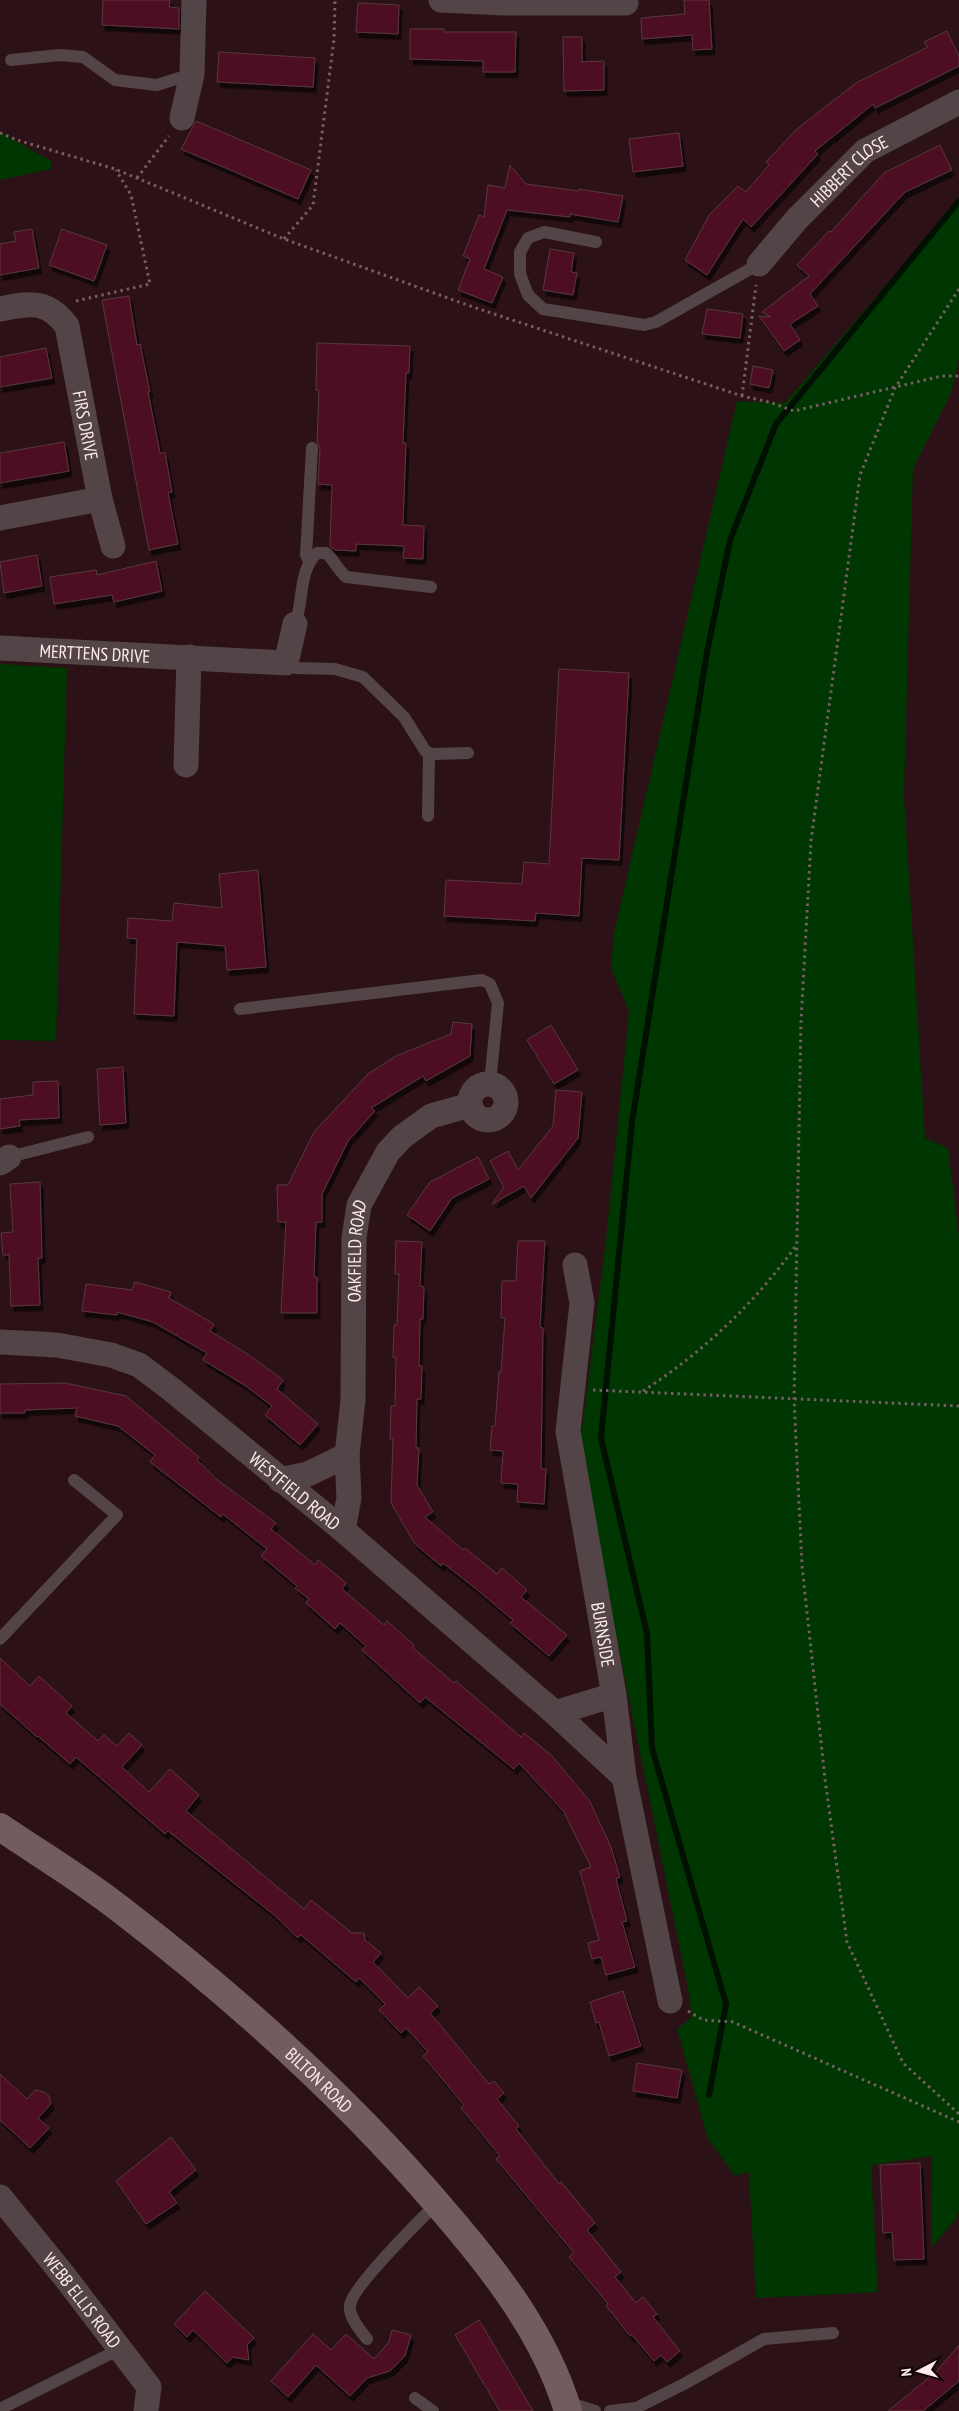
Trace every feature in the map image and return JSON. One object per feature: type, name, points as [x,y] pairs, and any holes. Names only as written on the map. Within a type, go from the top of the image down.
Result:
[{"type":"main road","name":"BILTON ROAD","points":[[0,1827],[118,1907],[222,1991],[391,2150],[474,2247],[531,2326],[568,2408]]},
{"type":"street","points":[[182,118],[192,74],[194,0]]},
{"type":"street","points":[[441,0],[503,3],[626,3]]},
{"type":"street","name":"HIBBERT CLOSE","points":[[759,264],[797,219],[865,151],[959,102]]},
{"type":"street","points":[[0,308],[39,304],[48,307]]},
{"type":"street","name":"FIRS DRIVE","points":[[48,307],[67,326],[100,499],[113,546]]},
{"type":"street","points":[[0,518],[100,499]]},
{"type":"street","points":[[286,663],[295,624]]},
{"type":"street","name":"MERTTENS DRIVE","points":[[0,648],[286,663]]},
{"type":"street","points":[[186,765],[189,657]]},
{"type":"street","name":"OAKFIELD ROAD","points":[[343,1530],[349,1498],[347,1455],[353,1400],[354,1238],[359,1204],[388,1152],[402,1137],[431,1116],[470,1105],[476,1116],[488,1120],[494,1119],[504,1112],[507,1100],[505,1094],[496,1085],[490,1083]]},
{"type":"street","name":"BURNSIDE","points":[[575,1265],[582,1303],[568,1432],[614,1696],[624,1777],[670,2001]]},
{"type":"street","name":"WESTFIELD ROAD","points":[[0,1342],[57,1345],[111,1355],[139,1365],[343,1530],[554,1713],[624,1777]]},
{"type":"street","points":[[280,1480],[308,1474],[347,1455]]},
{"type":"street","points":[[554,1713],[614,1696]]},
{"type":"street","name":"WEBB ELLIS ROAD","points":[[0,2197],[120,2348],[149,2388],[146,2411]]},
{"type":"lane","points":[[11,60],[60,55],[82,56],[115,80],[157,85],[192,74]]},
{"type":"lane","points":[[596,242],[544,232],[528,238],[520,252],[520,274],[528,295],[543,310],[644,325],[656,322],[759,264]]},
{"type":"lane","points":[[309,561],[306,555],[312,448]]},
{"type":"lane","points":[[295,624],[309,561],[317,553],[326,553],[335,561],[340,572],[346,577],[431,587]]},
{"type":"lane","points":[[286,663],[296,668],[335,669],[362,677],[404,718],[426,752],[429,754],[468,753]]},
{"type":"lane","points":[[428,816],[429,754]]},
{"type":"lane","points":[[240,1009],[482,980],[490,984],[498,1003],[490,1083]]},
{"type":"lane","points":[[4,1160],[88,1137]]},
{"type":"lane","points":[[0,1640],[116,1515],[74,1480]]},
{"type":"lane","points":[[367,2340],[352,2316],[350,2305],[358,2289],[398,2242],[436,2203]]},
{"type":"lane","points":[[610,2411],[636,2408],[684,2384],[764,2339],[834,2333]]},
{"type":"lane","points":[[0,2409],[120,2348]]},
{"type":"lane","points":[[415,2398],[432,2411]]},
{"type":"lane","points":[[568,2408],[595,2411]]},
{"type":"path","points":[[284,239],[313,205],[334,39],[335,0]]},
{"type":"path","points":[[137,178],[182,118]]},
{"type":"path","points":[[0,133],[137,178],[284,239],[473,307],[742,396],[769,402],[794,411],[942,376],[959,376]]},
{"type":"path","points":[[48,307],[150,284],[131,195],[115,170]]},
{"type":"path","points":[[742,396],[759,264]]},
{"type":"path","points":[[959,289],[896,388],[860,475],[811,841],[801,1021],[794,1398],[802,1566],[825,1779],[847,1942],[903,2063],[959,2114]]},
{"type":"path","points":[[642,1391],[679,1368],[718,1332],[770,1281],[796,1246]]},
{"type":"path","points":[[592,1390],[959,1406]]},
{"type":"path","points":[[703,2020],[733,2022],[959,2122]]},
{"type":"green space","points":[[0,132],[51,161],[52,169],[0,180]]},
{"type":"green space","points":[[959,200],[959,359],[952,391],[913,469],[904,795],[925,1138],[948,1148],[959,1237],[959,2211],[956,2219],[931,2248],[932,2156],[871,2165],[878,2292],[756,2298],[749,2172],[735,2176],[708,2139],[677,2029],[692,2017],[687,1983],[579,1453],[606,1240],[629,1011],[611,968],[614,933],[737,401],[785,403]]},
{"type":"green space","points":[[0,664],[67,668],[56,1041],[0,1040]]},
{"type":"building","points":[[103,0],[170,0],[169,7],[179,8],[179,29],[102,25]]},
{"type":"building","points":[[684,0],[709,0],[712,49],[693,50],[692,35],[642,39],[641,18],[685,14]]},
{"type":"building","points":[[358,3],[399,5],[398,34],[356,32]]},
{"type":"building","points":[[410,29],[444,29],[444,32],[516,32],[515,72],[483,72],[483,61],[410,59]]},
{"type":"building","points":[[947,31],[959,56],[959,66],[875,108],[873,104],[815,151],[818,154],[751,227],[743,219],[707,275],[685,260],[710,214],[738,186],[746,192],[769,165],[766,162],[797,129],[856,83],[928,47],[924,42]]},
{"type":"building","points":[[563,37],[582,37],[582,62],[604,61],[604,90],[564,91]]},
{"type":"building","points":[[219,52],[315,58],[313,87],[217,82]]},
{"type":"building","points":[[196,121],[311,170],[298,199],[181,149]]},
{"type":"building","points":[[679,133],[683,166],[633,172],[629,139]]},
{"type":"building","points":[[940,145],[952,170],[905,192],[810,294],[818,306],[790,324],[800,340],[784,351],[759,316],[771,317],[762,312],[809,276],[797,265],[829,231],[831,232],[884,173]]},
{"type":"building","points":[[510,165],[526,184],[579,191],[579,189],[623,196],[618,222],[570,214],[570,217],[507,210],[484,269],[503,277],[492,303],[458,290],[470,259],[463,256],[479,215],[484,217],[488,185],[505,188]]},
{"type":"building","points":[[32,229],[39,268],[0,275],[0,244],[16,241],[14,232]]},
{"type":"building","points":[[62,229],[107,245],[94,281],[49,265]]},
{"type":"building","points":[[550,249],[574,253],[571,272],[577,273],[573,295],[543,290]]},
{"type":"building","points":[[129,296],[137,345],[140,344],[150,392],[148,392],[160,453],[165,453],[172,492],[168,493],[178,544],[149,550],[102,300]]},
{"type":"building","points":[[707,309],[743,314],[740,338],[702,334]]},
{"type":"building","points":[[317,343],[410,346],[409,373],[406,373],[403,443],[406,443],[403,525],[424,526],[423,559],[403,558],[404,546],[356,544],[356,551],[335,550],[330,546],[332,485],[318,484],[320,448],[317,442],[319,390],[316,390]]},
{"type":"building","points":[[46,348],[52,378],[0,387],[0,357]]},
{"type":"building","points":[[753,366],[773,370],[769,388],[750,384]]},
{"type":"building","points":[[64,442],[69,471],[0,483],[0,453]]},
{"type":"building","points":[[37,555],[42,586],[4,593],[0,562]]},
{"type":"building","points":[[156,561],[162,591],[114,602],[112,595],[54,604],[50,577],[96,570],[97,575]]},
{"type":"building","points":[[559,669],[629,673],[619,860],[582,858],[579,916],[536,913],[535,921],[444,916],[446,880],[522,884],[524,862],[549,864]]},
{"type":"building","points":[[258,870],[266,967],[227,970],[225,946],[177,942],[174,1016],[134,1014],[137,939],[127,938],[128,918],[172,921],[174,903],[222,908],[219,874]]},
{"type":"building","points":[[453,1022],[472,1024],[470,1056],[426,1081],[423,1076],[371,1108],[375,1111],[348,1141],[322,1194],[322,1222],[316,1222],[314,1277],[317,1277],[317,1313],[281,1313],[286,1222],[278,1222],[277,1185],[288,1185],[314,1132],[368,1074],[396,1056],[451,1034]]},
{"type":"building","points":[[551,1025],[578,1070],[554,1084],[527,1040]]},
{"type":"building","points":[[123,1067],[126,1123],[100,1125],[97,1069]]},
{"type":"building","points":[[58,1081],[59,1118],[19,1120],[20,1126],[0,1129],[0,1099],[33,1095],[33,1082]]},
{"type":"building","points":[[556,1090],[582,1092],[578,1138],[531,1198],[524,1186],[492,1204],[504,1187],[490,1161],[508,1151],[518,1170],[553,1126]]},
{"type":"building","points":[[478,1157],[489,1179],[452,1198],[430,1231],[407,1215],[430,1182]]},
{"type":"building","points":[[40,1182],[42,1258],[38,1258],[40,1305],[11,1306],[9,1255],[3,1255],[1,1233],[13,1232],[10,1184]]},
{"type":"building","points":[[396,1241],[422,1242],[420,1286],[424,1287],[423,1319],[420,1319],[419,1366],[422,1366],[421,1399],[417,1399],[416,1448],[419,1448],[417,1485],[433,1512],[425,1517],[463,1550],[465,1548],[497,1574],[502,1568],[527,1590],[521,1597],[567,1635],[549,1656],[510,1623],[513,1620],[475,1588],[443,1563],[441,1566],[415,1544],[391,1503],[393,1439],[390,1439],[391,1406],[395,1406],[396,1358],[393,1357],[394,1325],[397,1325],[399,1274],[395,1274]]},
{"type":"building","points":[[518,1241],[545,1241],[540,1327],[543,1328],[541,1469],[546,1469],[544,1504],[517,1502],[518,1484],[501,1483],[503,1451],[490,1450],[492,1426],[495,1426],[505,1318],[501,1318],[502,1281],[516,1281]]},
{"type":"building","points":[[135,1282],[171,1292],[169,1298],[214,1324],[210,1331],[249,1355],[283,1380],[277,1389],[318,1424],[300,1445],[265,1415],[272,1406],[246,1386],[203,1360],[207,1353],[153,1322],[117,1312],[117,1315],[82,1311],[86,1284],[132,1290]]},
{"type":"building","points":[[65,1383],[126,1396],[199,1457],[197,1460],[216,1479],[276,1523],[271,1529],[315,1565],[318,1560],[346,1583],[342,1589],[384,1625],[387,1621],[414,1645],[413,1648],[454,1683],[456,1681],[521,1737],[524,1733],[551,1755],[589,1800],[611,1847],[620,1877],[616,1879],[627,1921],[622,1922],[635,1967],[606,1975],[601,1957],[592,1959],[588,1943],[599,1940],[580,1871],[591,1867],[564,1812],[519,1763],[514,1769],[425,1697],[420,1703],[362,1650],[366,1646],[340,1623],[335,1629],[306,1603],[309,1599],[295,1588],[297,1586],[261,1556],[267,1549],[223,1514],[221,1517],[150,1462],[155,1455],[118,1426],[75,1416],[77,1408],[25,1410],[25,1413],[0,1413],[0,1384]]},
{"type":"building","points":[[0,1658],[30,1686],[39,1676],[72,1706],[66,1713],[98,1741],[104,1735],[117,1746],[129,1733],[142,1745],[122,1767],[149,1792],[170,1769],[199,1795],[186,1811],[304,1909],[311,1900],[352,1933],[364,1933],[365,1940],[381,1953],[373,1962],[408,1998],[419,1987],[438,2006],[430,2013],[489,2084],[494,2081],[504,2093],[497,2099],[519,2126],[516,2129],[559,2184],[561,2182],[595,2223],[587,2230],[621,2272],[615,2277],[636,2303],[643,2297],[657,2314],[653,2317],[680,2351],[667,2362],[661,2355],[654,2361],[632,2335],[630,2336],[606,2306],[608,2304],[569,2257],[574,2253],[496,2159],[500,2156],[461,2108],[464,2105],[423,2056],[428,2052],[406,2028],[401,2033],[379,2010],[385,2004],[359,1978],[356,1982],[301,1935],[298,1938],[273,1914],[168,1831],[165,1834],[76,1757],[70,1764],[0,1704]]},
{"type":"building","points":[[623,1991],[641,2046],[609,2056],[599,2022],[596,2023],[590,2002]]},
{"type":"building","points":[[637,2063],[682,2070],[677,2098],[633,2091]]},
{"type":"building","points":[[0,2074],[27,2099],[35,2090],[44,2092],[49,2096],[51,2104],[38,2118],[49,2128],[30,2148],[0,2120]]},
{"type":"building","points":[[171,2137],[196,2170],[169,2192],[177,2203],[146,2224],[116,2181]]},
{"type":"building","points":[[920,2163],[924,2259],[894,2260],[892,2232],[883,2233],[880,2165]]},
{"type":"building","points":[[205,2291],[254,2338],[247,2345],[249,2360],[233,2357],[227,2363],[193,2330],[187,2337],[174,2324]]},
{"type":"building","points":[[479,2320],[533,2411],[500,2411],[455,2335]]},
{"type":"building","points":[[392,2330],[411,2335],[405,2356],[390,2371],[367,2378],[350,2396],[316,2365],[288,2397],[271,2381],[313,2334],[331,2350],[346,2334],[374,2359],[389,2342]]},
{"type":"building","points":[[959,2345],[959,2381],[923,2411],[888,2411],[937,2371]]},
{"type":"waterway","points":[[709,2095],[726,2004],[652,1748],[647,1634],[601,1438],[632,1122],[707,652],[730,540],[776,424],[959,201]]}]
